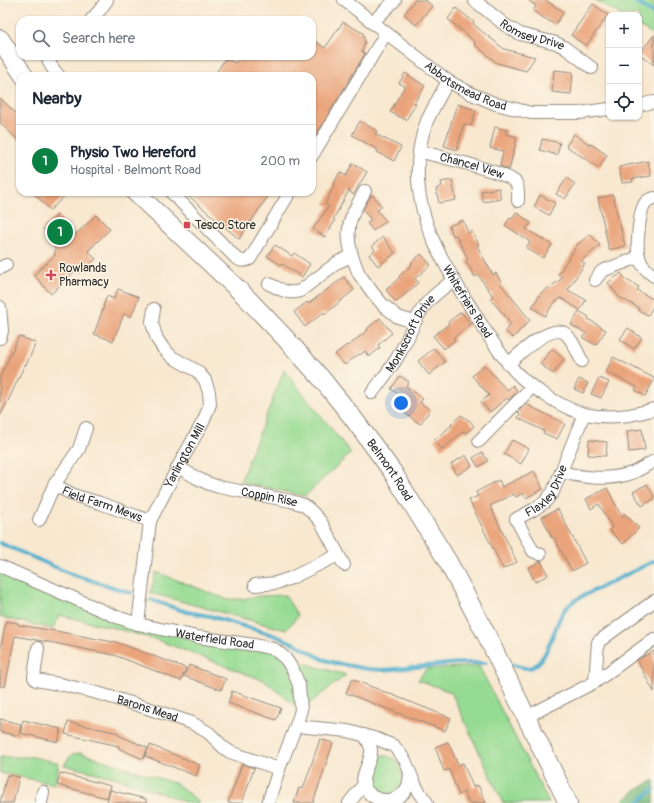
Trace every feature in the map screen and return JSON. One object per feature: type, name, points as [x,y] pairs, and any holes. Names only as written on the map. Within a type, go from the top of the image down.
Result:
[{"type":"highway","points":[[0,38],[21,72]]},
{"type":"highway","points":[[0,58],[16,73]]},
{"type":"highway","name":"Belmont Road","points":[[139,196],[243,294],[279,332],[321,378],[392,471],[448,562],[486,634],[568,803]]},
{"type":"street","points":[[95,16],[107,0]]},
{"type":"street","name":"Abbotsmead Road","points":[[344,0],[448,81],[472,94],[496,104],[531,113],[579,113],[606,109]]},
{"type":"street","points":[[372,23],[395,0]]},
{"type":"street","name":"Romsey Drive","points":[[474,0],[505,25],[520,34],[556,43],[564,47],[592,68]]},
{"type":"street","points":[[316,149],[386,33]]},
{"type":"street","points":[[48,60],[56,72]]},
{"type":"street","name":"Whitefriars Road","points":[[448,81],[427,122],[422,136],[419,151],[418,179],[420,203],[437,250],[494,346],[508,364],[532,387],[556,402],[584,414],[614,416],[634,414],[654,409]]},
{"type":"street","points":[[642,104],[654,102]]},
{"type":"street","name":"Chancel View","points":[[419,151],[511,178],[516,183],[518,195]]},
{"type":"street","points":[[365,191],[352,212],[349,224],[348,239],[352,256],[359,274],[383,305],[398,317],[414,322]]},
{"type":"street","points":[[175,196],[236,258],[246,262],[250,259],[288,196]]},
{"type":"street","points":[[654,198],[646,202],[641,212],[637,243],[639,257],[644,267],[654,276]]},
{"type":"street","points":[[269,284],[286,292],[293,293],[300,291],[338,262],[352,256]]},
{"type":"street","points":[[594,280],[602,271],[639,257]]},
{"type":"street","name":"Monkscroft Drive","points":[[372,393],[403,348],[414,322],[427,302],[454,280]]},
{"type":"street","points":[[0,307],[2,331],[0,338]]},
{"type":"street","name":"Yarlington Mill","points":[[138,624],[150,521],[204,420],[210,404],[209,392],[205,380],[197,371],[172,357],[163,348],[157,338],[152,322],[154,309]]},
{"type":"street","points":[[508,364],[522,351],[549,332],[559,330],[565,333],[570,339],[582,361]]},
{"type":"street","points":[[479,441],[532,387]]},
{"type":"street","name":"Flaxley Drive","points":[[540,554],[533,551],[516,519],[545,502],[553,492],[584,414]]},
{"type":"street","points":[[38,520],[54,485],[79,449],[86,428]]},
{"type":"street","points":[[561,472],[578,477],[617,477],[633,473],[654,461]]},
{"type":"street","name":"Coppin Rise","points":[[178,467],[207,483],[219,487],[291,501],[304,505],[321,522],[341,560],[276,583],[255,585]]},
{"type":"street","name":"Field Farm Mews","points":[[54,485],[76,496],[100,502],[150,521]]},
{"type":"street","name":"Waterfield Road","points":[[0,566],[117,617],[138,624],[197,637],[274,649],[285,658],[293,670],[299,685],[301,710],[268,803]]},
{"type":"street","points":[[595,682],[598,642],[654,601]]},
{"type":"street","points":[[526,717],[595,682],[654,639]]},
{"type":"street","name":"Barons Mead","points":[[38,648],[34,676],[36,680],[98,693],[192,723],[210,733],[230,752],[279,769]]},
{"type":"street","points":[[296,726],[348,731],[386,742],[394,746],[405,760],[418,790],[427,803]]},
{"type":"street","points":[[364,735],[372,750],[364,776],[364,784],[367,791],[373,797],[382,800],[393,799],[402,795],[408,788],[410,774]]},
{"type":"street","points":[[349,803],[364,784]]},
{"type":"green space","points":[[596,0],[649,0],[654,4],[654,35],[642,28],[642,12],[616,12]]},
{"type":"green space","points":[[284,370],[351,453],[305,496],[240,482]]},
{"type":"green space","points":[[1,566],[117,617],[274,649],[285,658],[346,675],[301,710],[263,680],[157,640],[59,615],[53,629],[0,617]]},
{"type":"green space","points":[[156,572],[226,599],[285,595],[298,616],[286,630],[150,593]]},
{"type":"green space","points":[[479,666],[549,803],[503,803],[451,692],[418,680],[426,669]]},
{"type":"green space","points":[[81,753],[177,784],[198,801],[198,803],[187,803],[117,778],[64,765],[72,754]]},
{"type":"green space","points":[[384,755],[395,759],[403,771],[404,781],[399,788],[387,794],[379,793],[373,776],[377,759]]},
{"type":"green space","points":[[0,757],[33,757],[59,763],[55,784],[0,773]]},
{"type":"green space","points":[[654,780],[654,803],[621,803],[633,792]]},
{"type":"building","points":[[415,0],[425,0],[432,6],[416,25],[404,14]]},
{"type":"building","points":[[528,0],[545,0],[564,12],[555,25],[533,11],[536,6]]},
{"type":"building","points":[[593,4],[606,14],[606,18],[586,46],[571,35]]},
{"type":"building","points":[[456,8],[504,49],[535,57],[526,71],[497,63],[474,44],[475,42],[448,19]]},
{"type":"building","points":[[343,22],[363,33],[365,42],[362,51],[365,54],[316,134],[316,72],[217,72],[224,60],[236,63],[238,60],[316,60],[316,42],[325,48]]},
{"type":"building","points":[[654,35],[654,65],[642,56],[642,50]]},
{"type":"building","points":[[554,70],[573,72],[571,94],[552,92]]},
{"type":"building","points":[[405,73],[425,86],[414,103],[416,104],[406,120],[390,112],[405,86],[399,83]]},
{"type":"building","points":[[0,98],[16,113],[16,138],[0,123]]},
{"type":"building","points":[[457,104],[476,110],[471,126],[464,124],[457,150],[444,146]]},
{"type":"building","points":[[360,121],[377,131],[375,134],[401,147],[394,161],[377,152],[378,150],[352,135]]},
{"type":"building","points":[[495,127],[507,130],[506,134],[517,137],[509,170],[500,166],[503,151],[490,148]]},
{"type":"building","points":[[574,134],[607,155],[599,168],[566,146]]},
{"type":"building","points":[[542,139],[560,143],[557,155],[540,150]]},
{"type":"building","points":[[648,161],[651,176],[632,179],[633,182],[622,183],[619,167]]},
{"type":"building","points":[[353,163],[367,172],[353,195],[349,190],[333,220],[335,221],[325,237],[313,229],[329,206],[325,204],[340,172],[346,176]]},
{"type":"building","points":[[567,178],[575,184],[565,199],[556,194]]},
{"type":"building","points":[[452,180],[456,200],[439,203],[436,189],[442,186],[441,182]]},
{"type":"building","points":[[499,188],[501,199],[483,202],[481,191]]},
{"type":"building","points":[[373,195],[382,207],[377,210],[386,221],[373,231],[367,223],[371,220],[363,209],[370,197]]},
{"type":"building","points":[[540,195],[555,203],[549,215],[534,207]]},
{"type":"building","points":[[613,195],[625,246],[609,250],[598,198]]},
{"type":"building","points":[[37,196],[65,196],[50,210]]},
{"type":"building","points":[[189,196],[268,196],[239,239]]},
{"type":"building","points":[[516,212],[531,223],[526,229],[552,245],[543,258],[526,248],[530,242],[505,225],[510,218],[512,219]]},
{"type":"building","points":[[57,215],[75,235],[96,215],[110,229],[88,251],[96,259],[81,273],[77,269],[51,294],[34,275],[55,255],[55,242],[43,229]]},
{"type":"building","points":[[463,220],[468,233],[472,231],[479,245],[477,246],[493,275],[496,273],[501,282],[500,283],[530,320],[513,338],[505,331],[511,324],[490,299],[493,296],[478,275],[475,277],[466,261],[468,259],[456,235],[453,236],[449,226]]},
{"type":"building","points":[[590,234],[600,245],[581,261],[585,263],[568,290],[586,300],[580,310],[561,298],[554,303],[545,316],[532,307],[541,293],[563,278],[558,275],[577,245]]},
{"type":"building","points":[[383,237],[395,253],[378,266],[369,255],[375,250],[372,246]]},
{"type":"building","points":[[275,245],[292,256],[294,253],[310,264],[302,277],[267,256]]},
{"type":"building","points":[[421,254],[431,265],[415,278],[418,283],[396,302],[386,290],[412,265],[411,263]]},
{"type":"building","points":[[621,273],[625,279],[639,287],[637,290],[654,300],[654,305],[648,315],[638,310],[639,308],[619,297],[608,283]]},
{"type":"building","points":[[344,277],[354,290],[325,314],[324,312],[305,327],[294,312],[307,302],[308,304]]},
{"type":"building","points":[[118,289],[139,297],[131,317],[124,314],[113,341],[94,334],[107,296],[114,299]]},
{"type":"building","points":[[579,311],[589,317],[588,319],[606,330],[596,345],[583,338],[586,333],[571,325]]},
{"type":"building","points":[[461,312],[471,324],[453,338],[455,340],[444,349],[433,336],[449,324],[448,322]]},
{"type":"building","points":[[380,318],[392,333],[378,345],[380,348],[369,357],[365,351],[345,365],[335,354],[368,330],[367,329]]},
{"type":"building","points":[[628,328],[642,338],[634,349],[620,339]]},
{"type":"building","points":[[19,336],[36,343],[0,416],[0,377]]},
{"type":"building","points":[[434,348],[445,362],[429,375],[418,361]]},
{"type":"building","points":[[552,349],[564,359],[553,374],[540,364]]},
{"type":"building","points":[[613,357],[654,378],[645,396],[635,390],[637,387],[606,372]]},
{"type":"building","points":[[484,365],[507,390],[513,385],[517,391],[509,400],[507,398],[490,412],[481,402],[489,395],[472,376]]},
{"type":"building","points":[[400,376],[409,382],[406,386],[423,399],[420,402],[430,410],[420,424],[399,409],[406,399],[391,389]]},
{"type":"building","points":[[599,378],[609,382],[601,398],[591,394]]},
{"type":"building","points":[[579,379],[588,383],[583,393],[574,389]]},
{"type":"building","points":[[526,404],[565,424],[557,439],[543,433],[544,431],[518,418],[520,414],[518,412]]},
{"type":"building","points":[[461,415],[470,421],[474,426],[466,433],[464,431],[442,449],[434,440],[452,425],[451,424]]},
{"type":"building","points":[[642,429],[645,450],[629,452],[627,431]]},
{"type":"building","points":[[512,440],[529,449],[521,464],[504,454]]},
{"type":"building","points":[[589,440],[607,442],[606,456],[588,455]]},
{"type":"building","points":[[482,452],[488,461],[478,467],[473,458]]},
{"type":"building","points":[[466,455],[472,466],[457,475],[451,464]]},
{"type":"building","points":[[534,471],[543,489],[526,498],[523,493],[516,497],[514,494],[490,506],[517,562],[503,569],[469,500],[478,496],[476,492],[499,480],[502,487]]},
{"type":"building","points":[[647,484],[654,499],[642,506],[633,492]]},
{"type":"building","points":[[607,488],[622,517],[625,514],[639,528],[623,544],[609,530],[612,527],[599,504],[591,509],[586,499]]},
{"type":"building","points":[[558,509],[586,563],[572,571],[554,538],[552,538],[542,517]]},
{"type":"building","points":[[541,561],[548,575],[535,582],[528,568]]},
{"type":"building","points":[[6,621],[18,623],[18,625],[113,641],[186,668],[181,681],[114,655],[15,636],[5,687],[0,686],[0,651]]},
{"type":"building","points":[[654,651],[654,692],[637,660]]},
{"type":"building","points":[[189,665],[226,679],[221,690],[184,676]]},
{"type":"building","points":[[352,679],[451,718],[445,731],[346,693]]},
{"type":"building","points":[[232,691],[281,708],[276,720],[228,703]]},
{"type":"building","points":[[0,719],[21,724],[19,736],[0,732]]},
{"type":"building","points":[[23,720],[61,729],[58,742],[20,733]]},
{"type":"building","points":[[68,722],[119,733],[118,735],[148,748],[143,759],[118,748],[119,746],[65,734]]},
{"type":"building","points":[[320,739],[333,743],[313,803],[294,803],[299,788],[303,789]]},
{"type":"building","points":[[448,742],[458,765],[463,763],[473,787],[478,785],[486,803],[469,803],[464,792],[459,795],[449,770],[444,771],[435,747]]},
{"type":"building","points":[[150,745],[200,765],[196,776],[145,756]]},
{"type":"building","points":[[242,764],[254,768],[242,803],[228,803]]},
{"type":"building","points":[[60,773],[111,786],[107,798],[57,785]]},
{"type":"building","points":[[7,775],[19,777],[13,803],[0,803]]},
{"type":"building","points":[[110,790],[146,799],[146,803],[107,803]]},
{"type":"waterway","points":[[633,0],[654,14]]},
{"type":"waterway","points":[[0,543],[71,574],[131,593]]},
{"type":"waterway","points":[[509,664],[528,668],[536,665],[545,653],[562,614],[565,609],[575,600],[654,561]]},
{"type":"waterway","points":[[151,600],[187,612],[210,616],[273,635],[296,644],[322,659],[335,663],[368,669],[384,670],[458,663],[486,663]]},
{"type":"waterway","points":[[637,803],[654,789]]},
{"type":"place","name":"Tesco Store","points":[[187,225]]},
{"type":"place","name":"Physio Two Hereford","points":[[60,232]]},
{"type":"place","name":"Rowlands Pharmacy","points":[[51,275]]}]
